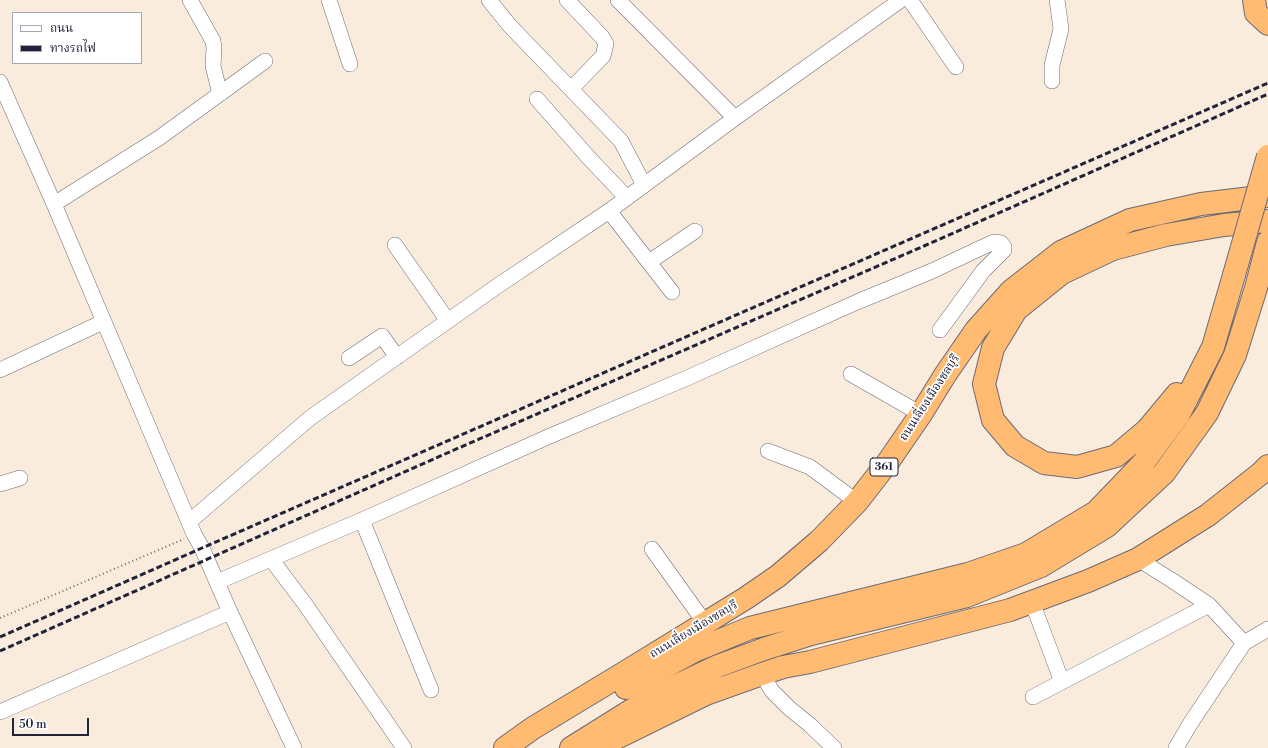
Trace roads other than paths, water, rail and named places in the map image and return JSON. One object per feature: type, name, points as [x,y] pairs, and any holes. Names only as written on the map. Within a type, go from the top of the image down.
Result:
[{"type":"highway","points":[[1254,0],[1256,13],[1268,24]]},
{"type":"highway","points":[[520,748],[694,651],[750,628],[968,574],[1026,554],[1096,512],[1144,462],[1179,414],[1213,347],[1268,156]]},
{"type":"highway","name":"ถนนเลี่ยงเมืองชลบุรี","points":[[505,748],[533,728],[746,598],[778,576],[819,541],[857,502],[888,462],[944,375],[976,330],[1011,292],[1061,252],[1130,220],[1201,204],[1268,196]]},
{"type":"highway","points":[[1213,347],[1147,430],[1116,456],[1077,467],[1044,463],[1015,446],[993,420],[984,384],[993,348],[1016,310],[1062,273],[1113,249],[1166,235],[1224,225],[1268,221]]},
{"type":"highway","points":[[571,748],[635,708],[718,666],[811,634],[967,596],[1041,566],[1107,526],[1164,473],[1207,413],[1235,355],[1256,288],[1268,242]]},
{"type":"highway","points":[[596,748],[706,694],[762,674],[783,667],[810,662],[1010,610],[1088,581],[1138,559],[1208,515],[1268,466]]},
{"type":"street","points":[[190,0],[213,41],[213,66],[220,94]]},
{"type":"street","points":[[329,0],[350,64]]},
{"type":"street","points":[[489,0],[510,26],[621,141],[644,185]]},
{"type":"street","points":[[567,0],[602,37],[606,44],[603,56],[571,89]]},
{"type":"street","points":[[618,0],[735,118]]},
{"type":"street","points":[[192,528],[310,418],[496,287],[609,211],[735,118],[901,0]]},
{"type":"street","points":[[910,0],[956,68]]},
{"type":"street","points":[[1052,81],[1052,65],[1061,29],[1057,0]]},
{"type":"street","points":[[54,204],[159,138],[265,61]]},
{"type":"street","points":[[0,82],[54,204],[192,528],[294,748]]},
{"type":"street","points":[[537,99],[589,158],[627,198]]},
{"type":"street","points":[[609,211],[672,292]]},
{"type":"street","points":[[649,262],[695,231]]},
{"type":"street","points":[[217,582],[362,520],[550,436],[687,378],[850,305],[932,271],[994,242],[1001,243],[1004,250],[984,270],[940,330]]},
{"type":"street","points":[[395,245],[448,321]]},
{"type":"street","points":[[0,370],[103,322]]},
{"type":"street","points":[[349,358],[382,336],[397,357]]},
{"type":"street","points":[[851,374],[920,414]]},
{"type":"street","points":[[768,451],[810,467],[857,502]]},
{"type":"street","points":[[0,484],[20,478]]},
{"type":"street","points":[[362,520],[431,690]]},
{"type":"street","points":[[652,549],[706,623]]},
{"type":"street","points":[[271,559],[309,610],[404,748]]},
{"type":"street","points":[[1138,559],[1209,605],[1244,643]]},
{"type":"street","points":[[1032,602],[1062,682]]},
{"type":"street","points":[[1033,696],[1209,605]]},
{"type":"street","points":[[0,712],[230,612]]},
{"type":"street","points":[[1176,748],[1190,724],[1244,643],[1268,629]]},
{"type":"street","points":[[762,674],[772,691],[834,748]]},
{"type":"railway","points":[[0,637],[1268,83]]},
{"type":"railway","points":[[0,651],[454,450],[924,246],[1268,94]]}]
